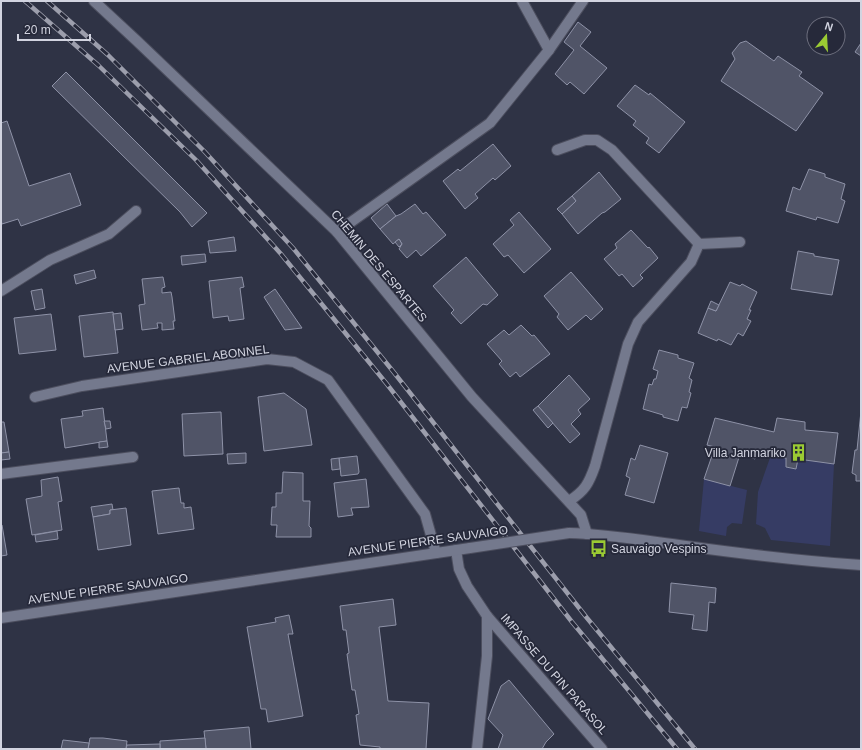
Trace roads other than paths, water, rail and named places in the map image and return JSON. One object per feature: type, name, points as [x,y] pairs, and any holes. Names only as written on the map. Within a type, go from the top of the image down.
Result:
[{"type":"street","name":"CHEMIN DES ESPARTES","points":[[94,1],[337,232],[472,397],[581,515],[587,534]]},
{"type":"street","points":[[522,1],[549,50]]},
{"type":"street","points":[[337,232],[490,123],[549,50],[583,1]]},
{"type":"street","points":[[557,150],[585,140],[597,140],[612,150],[699,244]]},
{"type":"street","points":[[1,291],[50,260],[110,234],[136,211]]},
{"type":"street","points":[[699,244],[740,242]]},
{"type":"street","points":[[569,501],[578,496],[589,483],[628,344],[638,322],[692,262],[699,244]]},
{"type":"street","name":"AVENUE GABRIEL ABONNEL","points":[[35,397],[82,386],[267,359],[294,362],[328,380],[425,514],[436,553]]},
{"type":"street","points":[[1,474],[133,457]]},
{"type":"street","name":"AVENUE PIERRE SAUVAIGO","points":[[1,618],[569,533],[774,558],[861,565]]},
{"type":"street","name":"IMPASSE DU PIN PARASOL","points":[[456,550],[460,569],[467,586],[487,616],[602,749]]},
{"type":"street","points":[[477,749],[487,656],[487,616]]},
{"type":"railway","points":[[25,1],[98,65],[196,160],[281,254],[386,383],[572,622],[677,749]]},
{"type":"railway","points":[[47,1],[108,55],[204,151],[293,248],[392,370],[587,618],[695,749]]},
{"type":"place","name":"Villa Janmariko","points":[[799,453]]},
{"type":"place","name":"Sauvaigo Vespins","points":[[598,549]]}]
